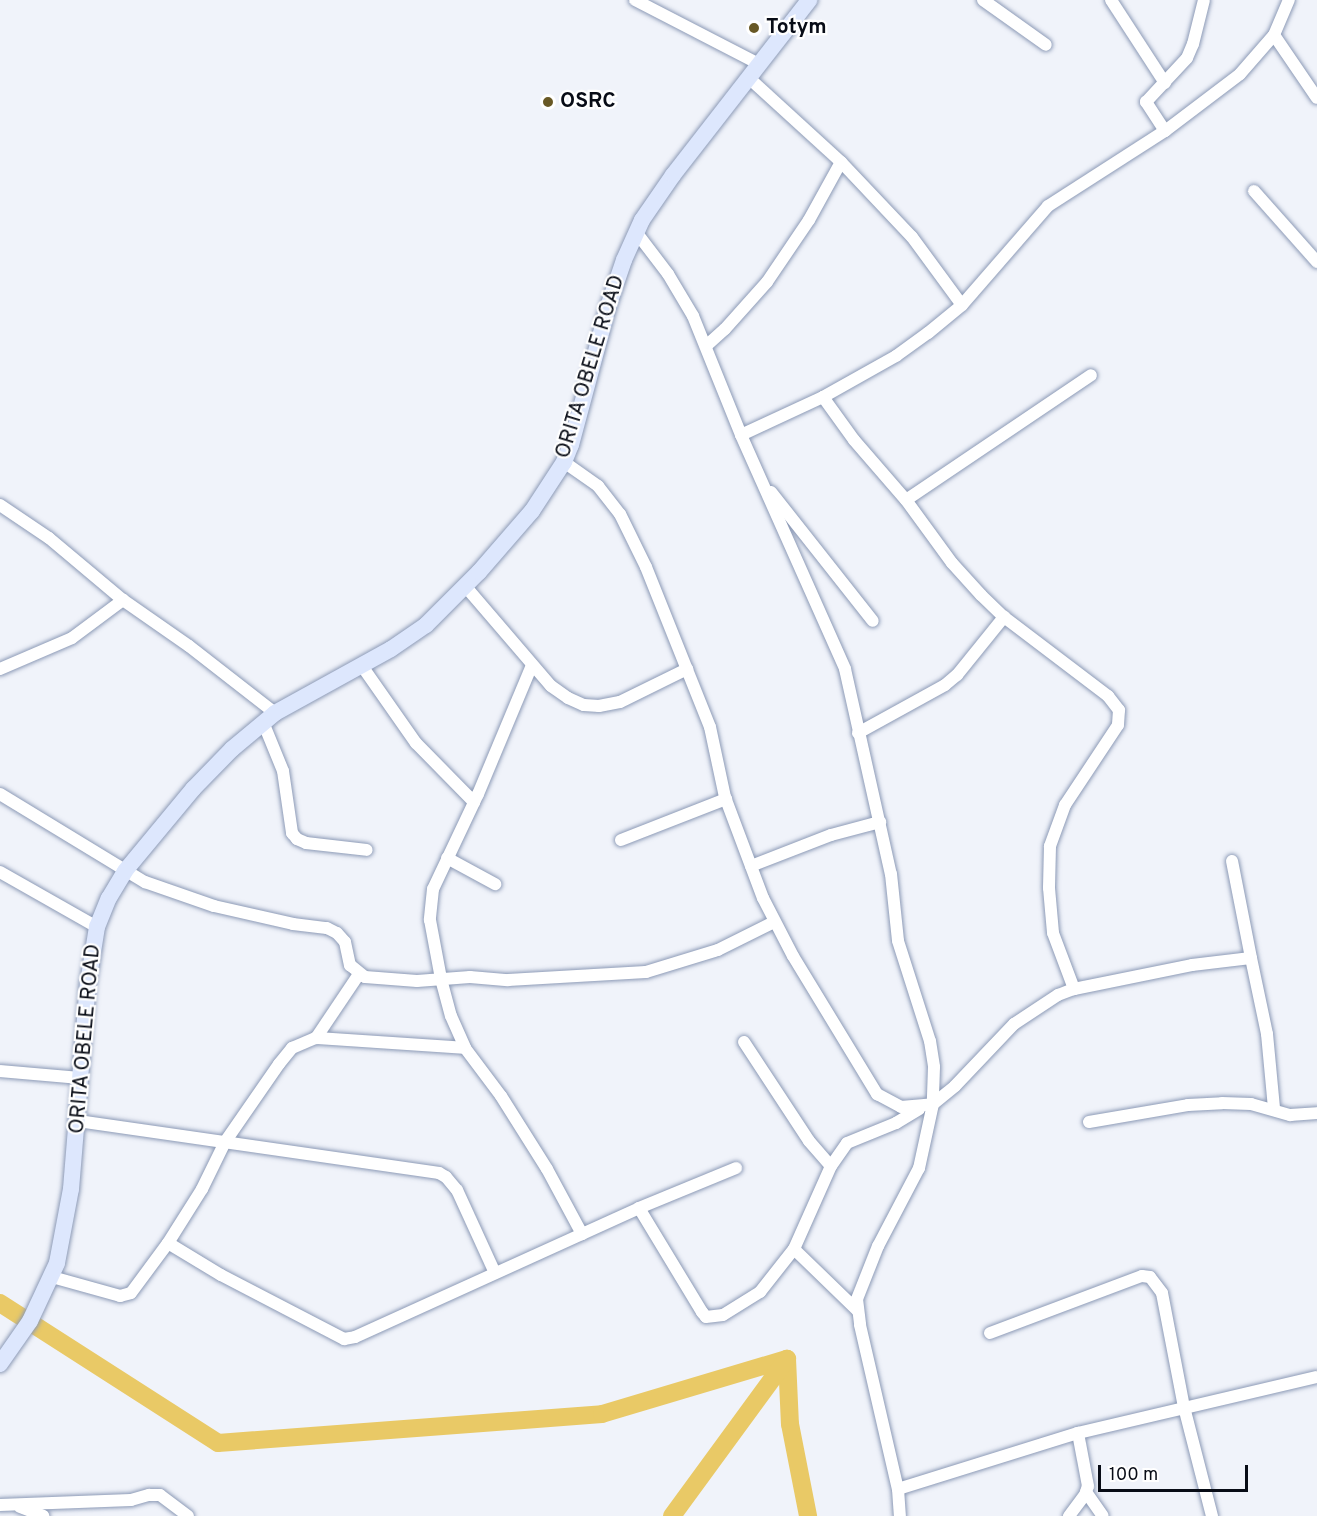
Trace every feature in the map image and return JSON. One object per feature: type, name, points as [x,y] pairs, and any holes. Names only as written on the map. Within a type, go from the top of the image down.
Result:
[{"type":"main road","name":"ORITA OBELE ROAD","points":[[0,1364],[30,1321],[52,1277],[66,1226],[78,1121],[88,983],[97,927],[109,898],[125,871],[193,789],[232,749],[269,718],[324,684],[362,666],[426,625],[466,587],[532,511],[564,462],[580,414],[608,307],[636,232],[673,175],[809,0]]},
{"type":"street","points":[[635,0],[754,71],[912,237],[963,305]]},
{"type":"street","points":[[983,0],[1046,45]]},
{"type":"street","points":[[1111,0],[1165,83]]},
{"type":"street","points":[[1165,131],[1146,102],[1187,58],[1193,44],[1204,0]]},
{"type":"street","points":[[741,435],[823,397],[896,356],[963,305],[1048,206],[1165,131],[1240,74],[1258,57],[1274,35],[1289,0]]},
{"type":"street","points":[[1274,35],[1317,98]]},
{"type":"street","points":[[706,346],[725,329],[767,282],[808,220],[841,162]]},
{"type":"street","points":[[1254,191],[1317,262]]},
{"type":"street","points":[[636,232],[685,300],[741,435],[845,669],[891,874],[898,941],[930,1041],[928,1106],[919,1168],[870,1263],[856,1299],[898,1489],[900,1516]]},
{"type":"street","points":[[906,500],[1091,375]]},
{"type":"street","points":[[823,397],[854,440],[906,500],[952,563],[1004,617],[1108,696],[1119,710],[1118,725],[1065,805],[1050,846],[1049,888],[1053,933],[1074,989]]},
{"type":"street","points":[[564,462],[598,486],[620,514],[646,567],[713,738],[726,799],[774,922],[877,1094],[901,1107],[928,1106]]},
{"type":"street","points":[[762,481],[873,621]]},
{"type":"street","points":[[0,505],[49,538],[123,600],[189,646],[269,718],[283,771],[292,833],[297,839],[306,843],[367,850]]},
{"type":"street","points":[[466,587],[502,626],[532,665],[568,699],[584,705],[599,706],[620,702],[651,689],[687,669]]},
{"type":"street","points":[[0,669],[72,638],[123,600]]},
{"type":"street","points":[[858,733],[945,685],[957,675],[1004,617]]},
{"type":"street","points":[[532,665],[474,802],[433,889],[430,920],[441,979],[451,1016],[465,1048],[501,1096],[547,1169],[582,1234]]},
{"type":"street","points":[[362,666],[416,743],[474,802]]},
{"type":"street","points":[[0,794],[125,871],[164,889],[214,906],[293,924],[327,928],[337,933],[345,942],[350,965],[365,977],[396,980],[536,979],[646,972],[718,950],[774,922]]},
{"type":"street","points":[[621,840],[726,799]]},
{"type":"street","points":[[751,866],[831,835],[880,822]]},
{"type":"street","points":[[447,858],[495,884]]},
{"type":"street","points":[[1232,861],[1267,1034],[1274,1108]]},
{"type":"street","points":[[0,872],[97,927]]},
{"type":"street","points":[[639,1208],[706,1317],[723,1315],[760,1292],[794,1249],[831,1166],[848,1143],[896,1123],[928,1106],[955,1086],[1014,1024],[1058,995],[1074,989],[1192,965],[1251,958]]},
{"type":"street","points":[[316,1038],[359,974]]},
{"type":"street","points":[[52,1277],[125,1296],[130,1293],[168,1243],[202,1190],[225,1142],[292,1048],[316,1038],[465,1048]]},
{"type":"street","points":[[744,1042],[809,1141],[831,1166]]},
{"type":"street","points":[[0,1071],[80,1078]]},
{"type":"street","points":[[1089,1122],[1188,1105],[1222,1103],[1274,1108],[1290,1115],[1317,1113]]},
{"type":"street","points":[[78,1121],[439,1173],[446,1177],[457,1190],[495,1273]]},
{"type":"street","points":[[168,1243],[221,1275],[344,1339],[355,1337],[639,1208],[736,1168]]},
{"type":"street","points":[[794,1249],[857,1310]]},
{"type":"street","points":[[990,1333],[1142,1276],[1150,1277],[1162,1293],[1184,1407],[1212,1516]]},
{"type":"street","points":[[898,1489],[1078,1432],[1317,1377]]},
{"type":"street","points":[[1069,1516],[1086,1492],[1088,1477],[1078,1432]]},
{"type":"street","points":[[1086,1492],[1103,1516]]},
{"type":"street","points":[[0,1505],[131,1500],[149,1495],[160,1495],[188,1516]]},
{"type":"street","points":[[16,1506],[44,1516]]},
{"type":"waterway","points":[[0,1303],[218,1443],[602,1414],[787,1359],[790,1424],[808,1516]]},
{"type":"waterway","points":[[672,1516],[787,1359]]},
{"type":"place","name":"Totym","points":[[754,28]]},
{"type":"place","name":"OSRC","points":[[548,102]]}]
